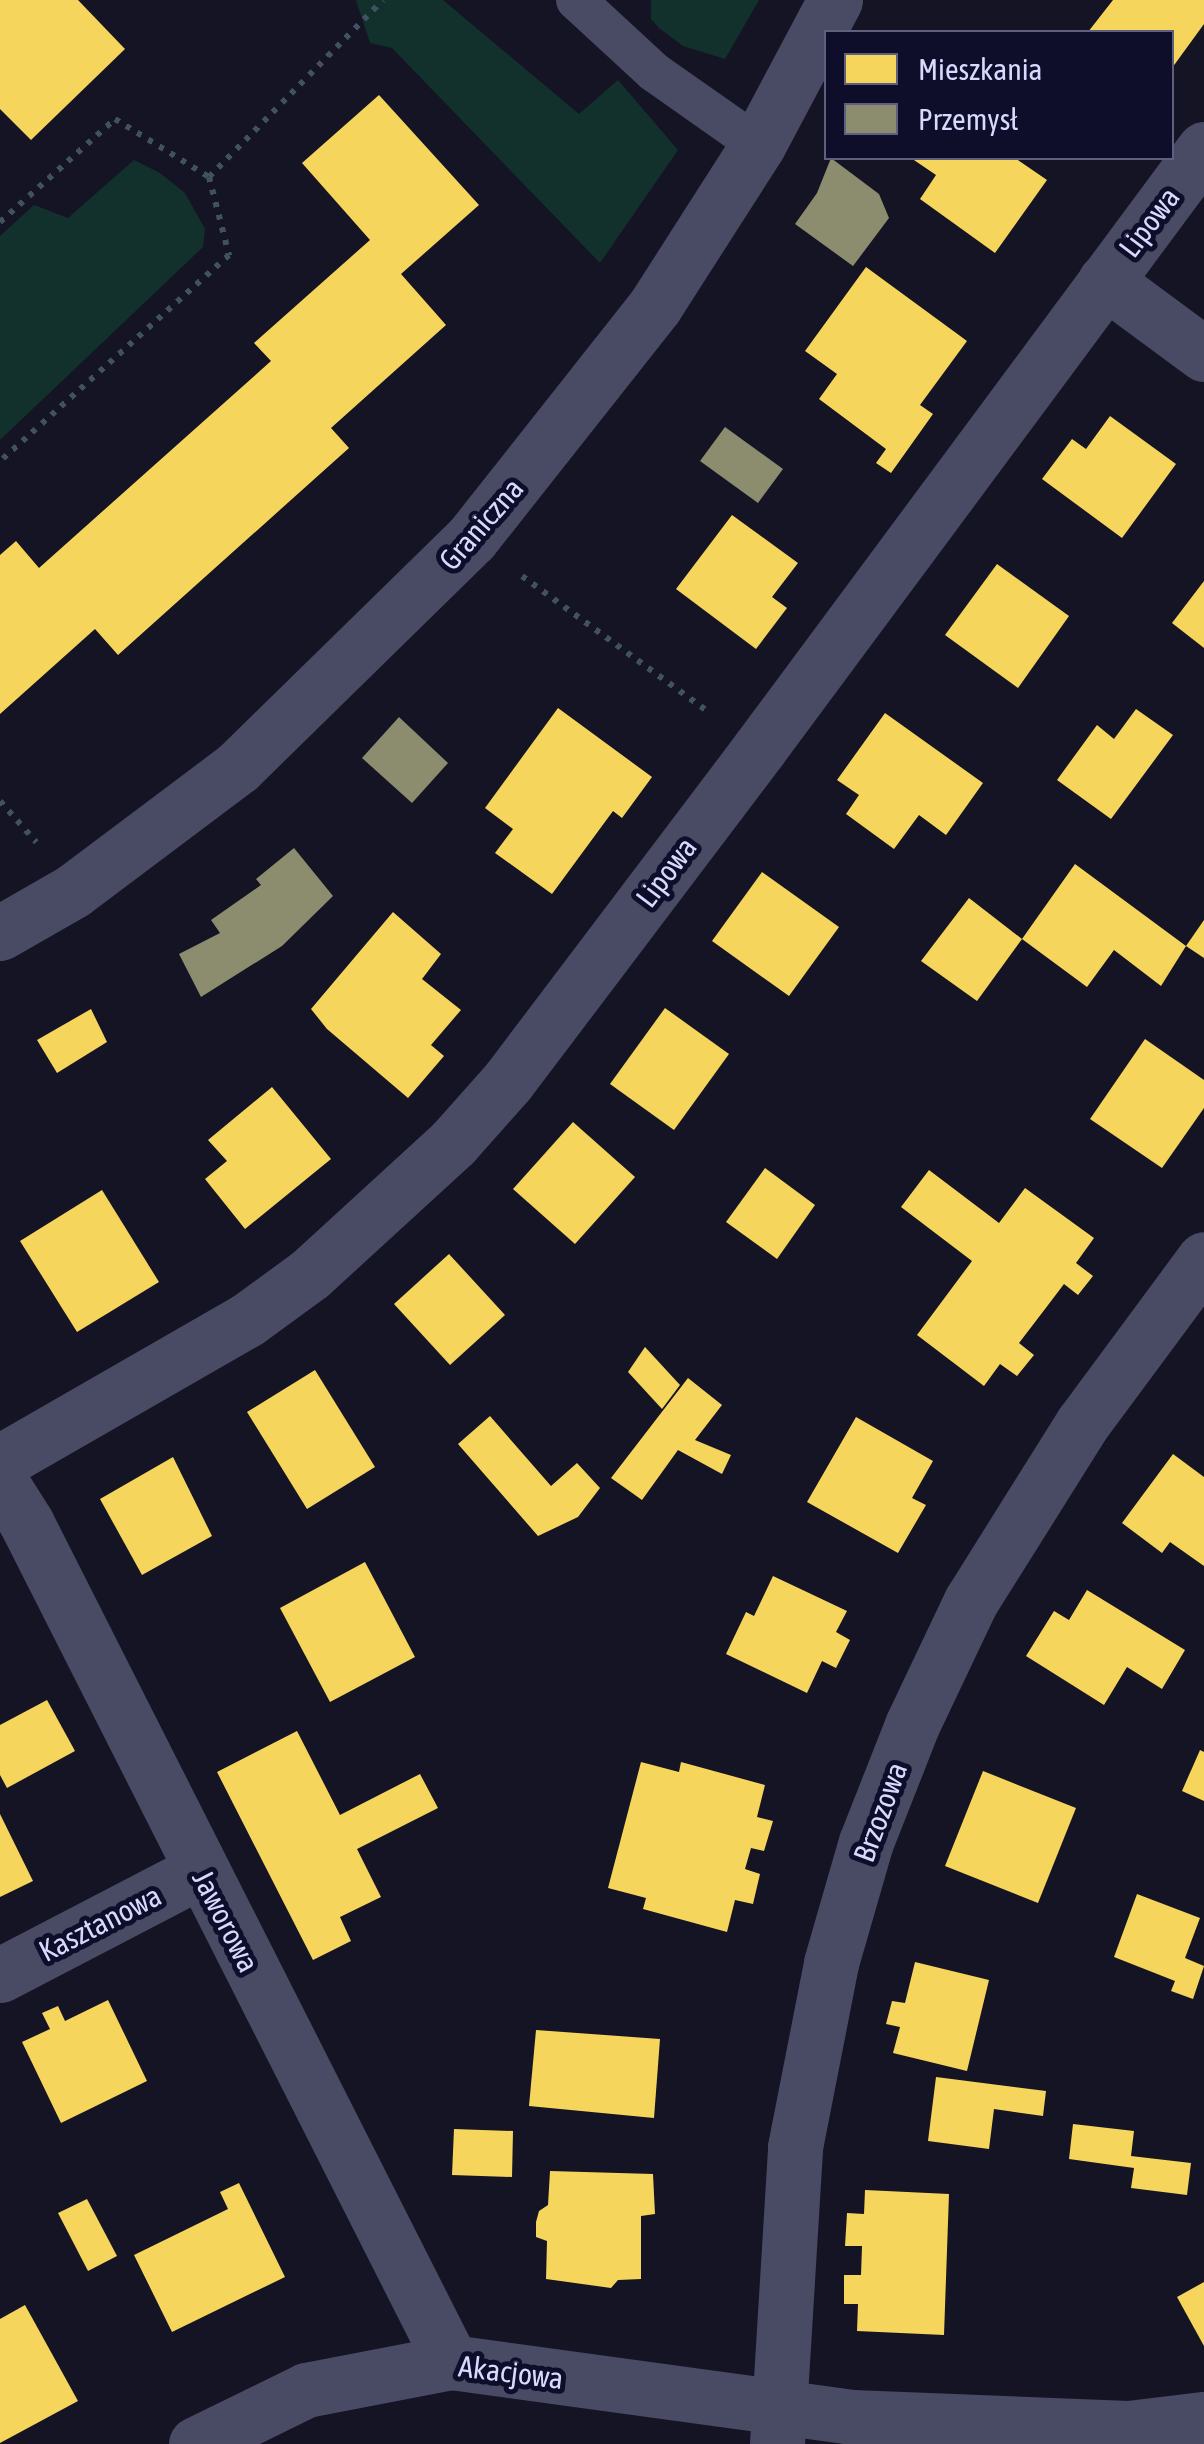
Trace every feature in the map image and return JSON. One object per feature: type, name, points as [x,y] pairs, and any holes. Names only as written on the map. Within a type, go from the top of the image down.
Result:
[{"type":"street","name":"Graniczna","points":[[0,934],[73,891],[238,767],[472,539],[655,306],[758,145],[836,0]]},
{"type":"street","name":"Lipowa","points":[[0,1462],[247,1320],[310,1274],[414,1183],[508,1081],[1204,149]]},
{"type":"street","points":[[1105,281],[1204,354]]},
{"type":"street","name":"Brzozowa","points":[[778,2427],[796,2146],[831,1962],[866,1842],[912,1726],[972,1602],[1082,1424],[1204,1259]]},
{"type":"street","name":"Jaworowa","points":[[0,1482],[26,1522],[200,1872],[405,2264],[451,2362]]},
{"type":"street","name":"Kasztanowa","points":[[0,1974],[200,1872]]},
{"type":"street","name":"Akacjowa","points":[[196,2444],[306,2390],[451,2362],[778,2427]]},
{"type":"street","points":[[778,2427],[1128,2428],[1204,2419]]},
{"type":"lane","points":[[576,0],[654,72],[710,115],[758,145]]},
{"type":"path","points":[[208,177],[384,0]]},
{"type":"path","points":[[0,222],[116,119],[208,177],[229,255],[0,461]]},
{"type":"path","points":[[472,539],[759,749]]},
{"type":"path","points":[[0,801],[43,850]]},
{"type":"green space","points":[[356,0],[443,0],[579,114],[618,80],[678,150],[600,263],[392,48],[370,43]]},
{"type":"green space","points":[[651,0],[759,0],[725,59],[683,46],[659,28],[651,19]]},
{"type":"green space","points":[[134,160],[160,173],[185,193],[205,229],[203,247],[0,440],[0,236],[34,205],[68,218]]},
{"type":"building: Mieszkania","points":[[0,0],[78,0],[125,49],[31,140],[0,109]]},
{"type":"building: Mieszkania","points":[[1113,0],[1204,0],[1204,24],[1174,65],[1174,30],[1090,30]]},
{"type":"building: Mieszkania","points":[[379,95],[479,205],[401,274],[446,325],[331,428],[349,448],[118,655],[95,629],[0,714],[0,555],[16,541],[39,568],[271,361],[254,343],[370,240],[302,163]]},
{"type":"building: Mieszkania","points":[[914,160],[1018,160],[1047,180],[995,253],[920,199],[936,175]]},
{"type":"building: Mieszkania","points":[[866,267],[967,341],[920,405],[933,414],[891,473],[876,463],[886,449],[819,399],[837,374],[805,351]]},
{"type":"building: Mieszkania","points":[[1110,416],[1176,464],[1122,538],[1042,479],[1072,439],[1086,449]]},
{"type":"building: Mieszkania","points":[[732,515],[798,563],[772,597],[787,608],[756,649],[676,589]]},
{"type":"building: Mieszkania","points":[[997,564],[1069,616],[1018,688],[945,635]]},
{"type":"building: Mieszkania","points":[[1204,581],[1204,648],[1172,623]]},
{"type":"building: Mieszkania","points":[[558,708],[652,777],[622,818],[613,811],[552,894],[495,853],[513,829],[485,808]]},
{"type":"building: Mieszkania","points":[[1136,709],[1173,735],[1111,819],[1057,780],[1097,725],[1114,739]]},
{"type":"building: Mieszkania","points":[[885,713],[983,783],[946,835],[919,815],[894,849],[846,814],[859,795],[837,780]]},
{"type":"building: Mieszkania","points":[[1075,864],[1186,946],[1161,986],[1114,950],[1087,987],[1022,939]]},
{"type":"building: Mieszkania","points":[[762,872],[839,927],[789,996],[712,941]]},
{"type":"building: Mieszkania","points":[[969,898],[1022,939],[977,1001],[921,961]]},
{"type":"building: Mieszkania","points":[[393,912],[441,954],[422,979],[461,1010],[431,1045],[444,1056],[408,1098],[327,1029],[311,1009]]},
{"type":"building: Mieszkania","points":[[1204,920],[1204,958],[1186,946]]},
{"type":"building: Mieszkania","points":[[665,1008],[729,1054],[674,1130],[610,1084]]},
{"type":"building: Mieszkania","points":[[91,1009],[107,1042],[57,1073],[37,1040]]},
{"type":"building: Mieszkania","points":[[1145,1039],[1204,1080],[1204,1108],[1162,1168],[1090,1119]]},
{"type":"building: Mieszkania","points":[[272,1087],[331,1159],[245,1229],[205,1179],[227,1161],[208,1140]]},
{"type":"building: Mieszkania","points":[[573,1122],[635,1177],[575,1244],[513,1189]]},
{"type":"building: Mieszkania","points":[[765,1168],[815,1205],[777,1259],[726,1222]]},
{"type":"building: Mieszkania","points":[[929,1170],[999,1223],[1025,1188],[1094,1238],[1076,1263],[1093,1276],[1078,1295],[1064,1284],[1019,1343],[1034,1355],[1017,1376],[1000,1364],[984,1386],[917,1335],[972,1261],[901,1207]]},
{"type":"building: Mieszkania","points":[[102,1190],[159,1282],[77,1332],[20,1241]]},
{"type":"building: Mieszkania","points":[[449,1254],[505,1315],[450,1365],[394,1304]]},
{"type":"building: Mieszkania","points":[[645,1347],[680,1385],[662,1409],[628,1372]]},
{"type":"building: Mieszkania","points":[[315,1370],[375,1467],[307,1509],[247,1412]]},
{"type":"building: Mieszkania","points":[[688,1378],[722,1405],[695,1440],[731,1455],[722,1474],[678,1450],[642,1500],[611,1478]]},
{"type":"building: Mieszkania","points":[[490,1416],[551,1486],[577,1463],[600,1488],[578,1517],[538,1536],[458,1444]]},
{"type":"building: Mieszkania","points":[[856,1417],[933,1461],[912,1498],[926,1505],[898,1553],[807,1502]]},
{"type":"building: Mieszkania","points":[[1173,1454],[1204,1477],[1204,1566],[1170,1542],[1162,1553],[1122,1523]]},
{"type":"building: Mieszkania","points":[[173,1457],[212,1536],[142,1575],[100,1499]]},
{"type":"building: Mieszkania","points":[[365,1562],[415,1657],[330,1702],[280,1608]]},
{"type":"building: Mieszkania","points":[[773,1576],[847,1611],[836,1632],[850,1640],[836,1668],[822,1661],[807,1693],[726,1654],[746,1612],[754,1616]]},
{"type":"building: Mieszkania","points":[[1087,1590],[1185,1650],[1162,1689],[1127,1667],[1104,1705],[1026,1656],[1054,1611],[1069,1620]]},
{"type":"building: Mieszkania","points":[[47,1700],[75,1751],[7,1788],[0,1775],[0,1725]]},
{"type":"building: Mieszkania","points":[[297,1731],[340,1815],[420,1774],[438,1808],[357,1849],[381,1897],[340,1917],[351,1941],[313,1960],[217,1772]]},
{"type":"building: Mieszkania","points":[[1200,1750],[1204,1752],[1204,1801],[1182,1791]]},
{"type":"building: Mieszkania","points":[[641,1762],[679,1772],[681,1762],[765,1785],[757,1817],[773,1821],[764,1851],[751,1848],[745,1869],[760,1874],[753,1904],[735,1900],[727,1932],[643,1909],[646,1898],[608,1888]]},
{"type":"building: Mieszkania","points":[[983,1771],[1076,1808],[1038,1903],[945,1866]]},
{"type":"building: Mieszkania","points":[[0,1814],[33,1881],[0,1897]]},
{"type":"building: Mieszkania","points":[[1137,1894],[1200,1918],[1185,1958],[1204,1966],[1193,1999],[1171,1991],[1175,1981],[1114,1957]]},
{"type":"building: Mieszkania","points":[[915,1962],[989,1980],[967,2071],[893,2053],[900,2027],[886,2024],[892,2001],[905,2003]]},
{"type":"building: Mieszkania","points":[[108,2000],[147,2081],[61,2123],[22,2042],[50,2029],[42,2013],[58,2006],[65,2021]]},
{"type":"building: Mieszkania","points":[[536,2030],[660,2039],[654,2118],[529,2106]]},
{"type":"building: Mieszkania","points":[[936,2077],[1046,2091],[1043,2116],[994,2109],[989,2149],[928,2141]]},
{"type":"building: Mieszkania","points":[[1073,2124],[1134,2131],[1131,2156],[1191,2163],[1187,2195],[1131,2188],[1134,2168],[1069,2159]]},
{"type":"building: Mieszkania","points":[[454,2129],[513,2131],[512,2177],[452,2175]]},
{"type":"building: Mieszkania","points":[[550,2171],[653,2174],[655,2214],[641,2216],[641,2279],[618,2280],[611,2288],[546,2279],[547,2241],[536,2237],[536,2222],[539,2211],[548,2205]]},
{"type":"building: Mieszkania","points":[[239,2183],[285,2277],[172,2332],[134,2255],[228,2209],[220,2192]]},
{"type":"building: Mieszkania","points":[[865,2190],[949,2194],[944,2335],[857,2331],[858,2304],[844,2304],[844,2275],[861,2275],[862,2246],[845,2246],[847,2213],[864,2214]]},
{"type":"building: Mieszkania","points":[[87,2199],[117,2256],[88,2271],[58,2213]]},
{"type":"building: Mieszkania","points":[[1204,2282],[1204,2346],[1177,2297]]},
{"type":"building: Mieszkania","points":[[25,2305],[78,2401],[0,2443],[0,2319]]},
{"type":"building: Przemysł","points":[[830,160],[834,160],[879,194],[889,218],[853,266],[795,224],[817,193]]},
{"type":"building: Przemysł","points":[[725,427],[783,469],[758,503],[700,461]]},
{"type":"building: Przemysł","points":[[399,717],[448,763],[412,803],[362,758]]},
{"type":"building: Przemysł","points":[[294,848],[333,896],[282,946],[201,997],[179,954],[220,933],[211,920],[261,885],[256,879]]}]
